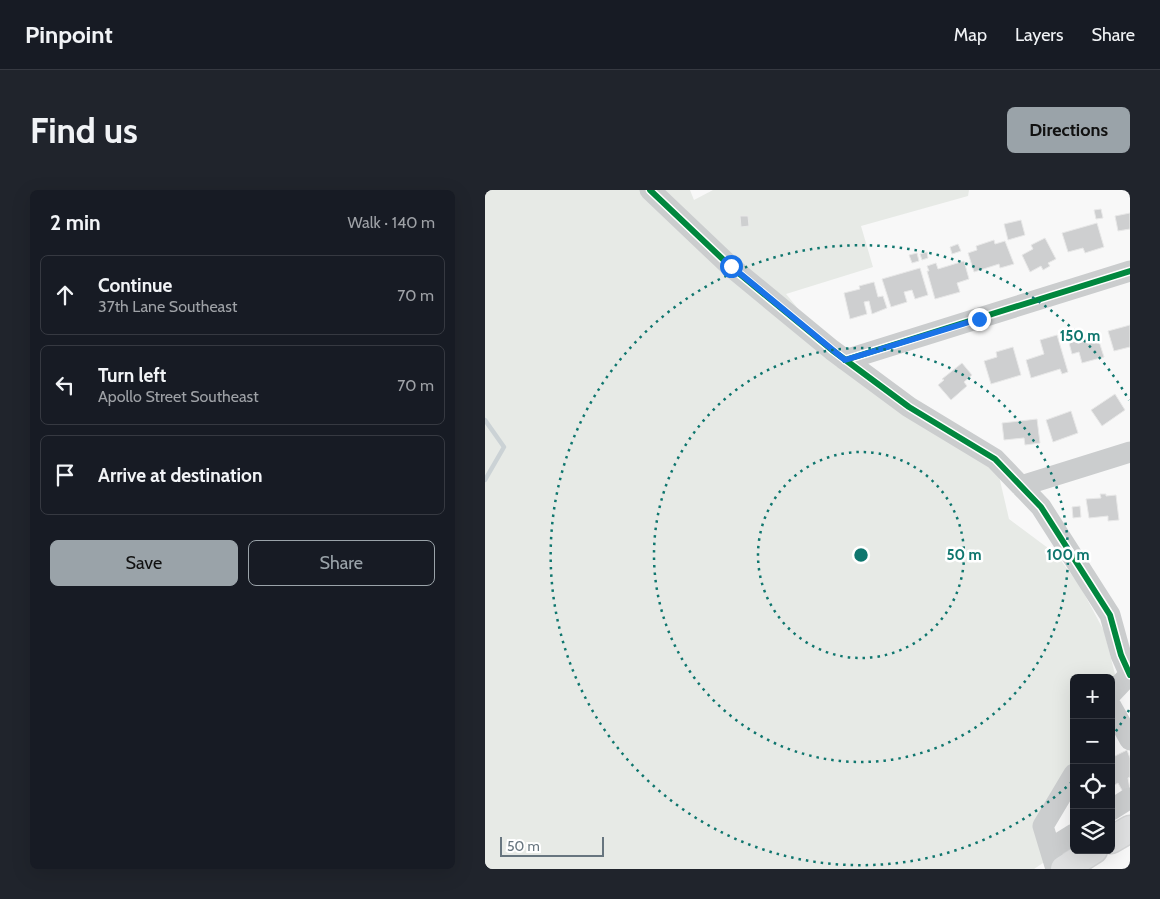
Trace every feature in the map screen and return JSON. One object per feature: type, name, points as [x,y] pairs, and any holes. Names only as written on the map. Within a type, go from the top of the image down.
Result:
[{"type":"main road","points":[[1115,838],[1130,829]]},
{"type":"main road","points":[[1057,859],[1078,854]]},
{"type":"street","points":[[650,190],[731,266],[845,360],[909,407],[995,459],[1041,507],[1110,615],[1121,656],[1130,675],[1115,690]]},
{"type":"street","points":[[845,360],[1130,271]]},
{"type":"street","points":[[1021,486],[1130,452]]},
{"type":"street","points":[[1115,713],[1130,740]]},
{"type":"street","points":[[1057,859],[1043,826],[1068,789]]},
{"type":"street","points":[[1115,807],[1130,798]]},
{"type":"street","points":[[1056,869],[1057,859],[1070,840]]},
{"type":"shaded area","points":[[485,190],[690,190],[694,200],[713,190],[969,190],[968,196],[861,226],[873,267],[786,294],[832,350],[995,459],[1009,519],[1056,554],[1080,586],[1104,631],[1115,674],[1070,674],[1070,781],[1043,826],[1052,857],[1034,869],[485,869]]},
{"type":"shaded area","points":[[1115,674],[1118,686],[1115,689]]},
{"type":"building","points":[[1101,209],[1103,218],[1096,219],[1094,210]]},
{"type":"building","points":[[1130,213],[1130,229],[1118,231],[1115,216]]},
{"type":"building","points":[[740,216],[748,216],[749,226],[741,227]]},
{"type":"building","points":[[1021,220],[1025,235],[1008,240],[1004,224]]},
{"type":"building","points":[[1097,223],[1104,247],[1085,253],[1083,248],[1068,252],[1062,233]]},
{"type":"building","points":[[1045,238],[1056,259],[1048,263],[1050,266],[1043,270],[1041,266],[1030,272],[1022,255],[1033,249],[1031,245]]},
{"type":"building","points":[[994,240],[995,244],[1005,241],[1014,264],[1000,268],[999,264],[974,272],[968,253],[977,250],[976,246]]},
{"type":"building","points":[[958,244],[961,251],[952,254],[950,247]]},
{"type":"building","points":[[927,252],[928,258],[922,260],[920,254]]},
{"type":"building","points":[[917,253],[919,261],[912,263],[909,255]]},
{"type":"building","points":[[964,261],[969,279],[957,283],[960,292],[935,299],[927,266],[936,263],[938,269]]},
{"type":"building","points":[[920,268],[928,295],[915,299],[912,290],[904,292],[907,302],[891,307],[882,279]]},
{"type":"building","points":[[874,282],[878,297],[883,296],[887,308],[872,314],[869,301],[864,302],[867,314],[850,319],[844,293],[860,289],[859,286]]},
{"type":"building","points":[[1130,325],[1130,347],[1114,351],[1108,331]]},
{"type":"building","points":[[1057,335],[1068,372],[1062,374],[1060,369],[1031,378],[1026,360],[1044,354],[1040,340]]},
{"type":"building","points":[[1097,335],[1104,357],[1082,363],[1079,352],[1072,354],[1069,343]]},
{"type":"building","points":[[1013,347],[1021,375],[991,384],[984,361],[997,357],[996,352]]},
{"type":"building","points":[[962,363],[972,375],[964,382],[967,386],[951,400],[938,385],[944,380],[942,379]]},
{"type":"building","points":[[1115,394],[1125,410],[1102,426],[1091,410]]},
{"type":"building","points":[[1071,411],[1078,433],[1053,442],[1046,420]]},
{"type":"building","points":[[1037,419],[1040,443],[1025,445],[1024,438],[1004,440],[1002,423]]},
{"type":"building","points":[[1100,494],[1106,494],[1106,496],[1116,495],[1119,520],[1108,521],[1108,516],[1089,518],[1086,499],[1101,498]]},
{"type":"building","points":[[1080,506],[1081,517],[1073,518],[1072,507]]},
{"type":"building","points":[[1127,750],[1130,758],[1130,777],[1128,778],[1130,789],[1123,792],[1118,783],[1115,785],[1115,756]]},
{"type":"waterway","points":[[485,420],[504,447],[485,480]]},
{"type":"cycle path","points":[[650,190],[730,266],[832,350],[909,407],[995,459],[1041,507],[1110,615],[1121,655],[1130,675]]},
{"type":"cycle path","points":[[845,360],[1130,271]]},
{"type":"route","points":[[731,266],[845,360],[979,319]]}]
